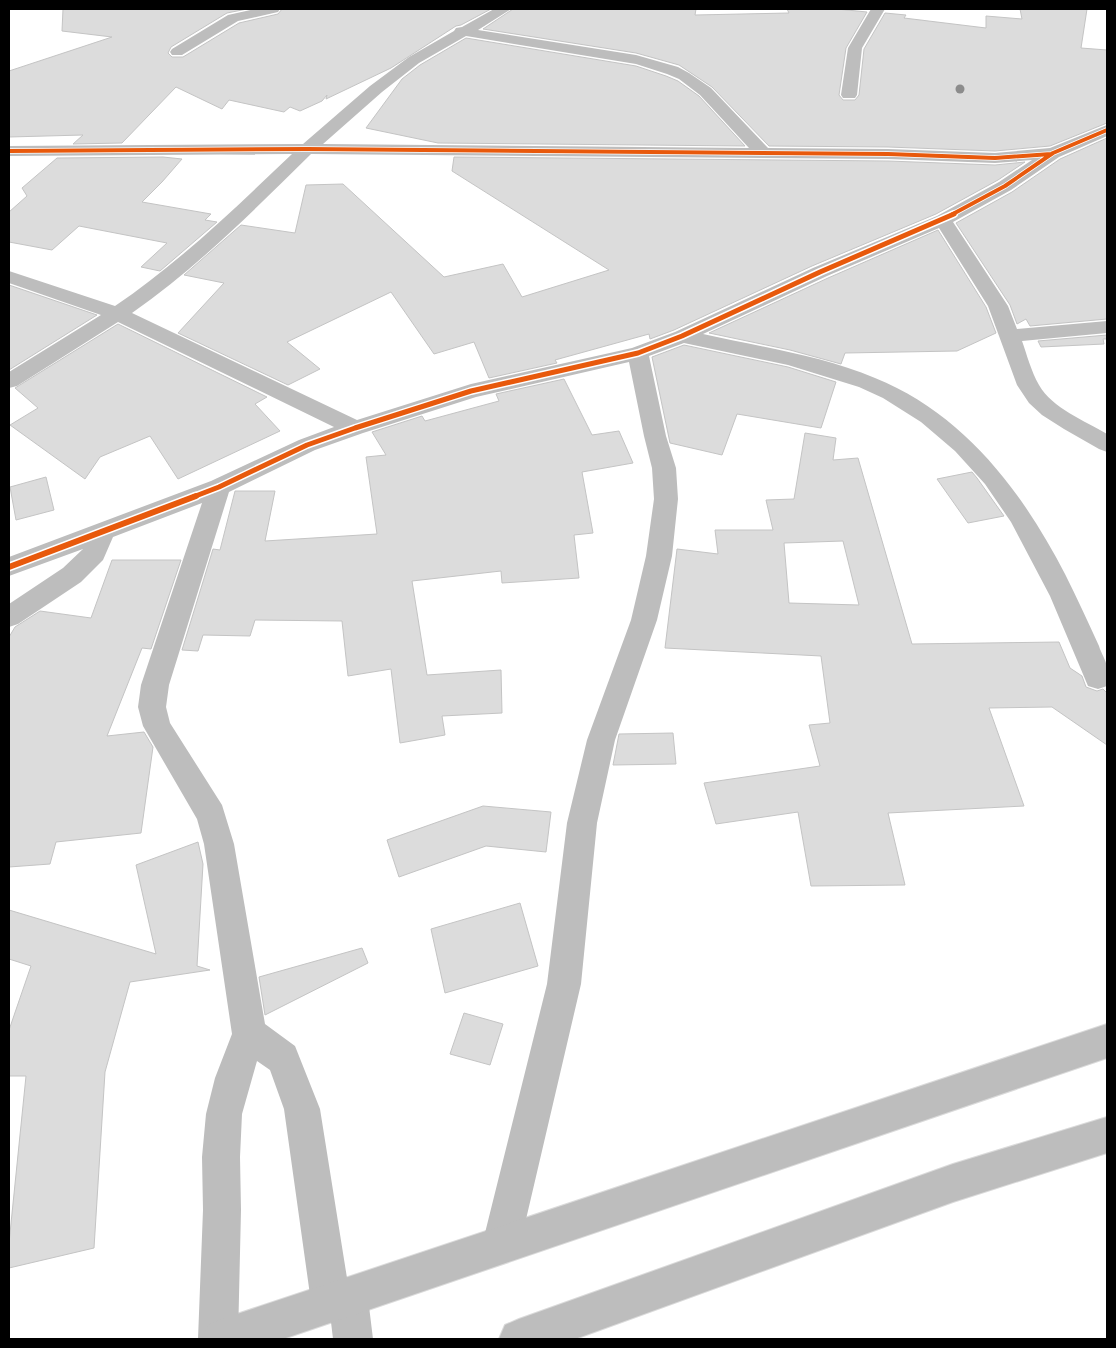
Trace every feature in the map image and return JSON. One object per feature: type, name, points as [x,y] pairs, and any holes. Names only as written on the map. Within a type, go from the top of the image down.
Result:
[{"type":"street","points":[[177,52],[229,13],[273,9]]},
{"type":"street","points":[[9,381],[149,292],[206,246],[307,150],[376,89],[414,60],[504,9]]},
{"type":"street","points":[[849,95],[855,48],[878,9]]},
{"type":"street","points":[[461,32],[663,66],[686,77],[710,97],[739,125],[763,153]]},
{"type":"street","points":[[9,567],[219,487],[307,445],[354,428],[471,391],[638,353],[682,336],[820,272],[943,220],[1005,186],[1053,153],[1107,130]]},
{"type":"street","points":[[9,151],[307,150],[763,153],[995,158],[1053,153]]},
{"type":"street","points":[[943,220],[998,306],[1028,385],[1037,398],[1050,410],[1107,444]]},
{"type":"street","points":[[9,277],[117,314],[354,428]]},
{"type":"street","points":[[1009,336],[1107,327]]},
{"type":"street","points":[[682,336],[802,363],[841,374],[889,392],[922,410],[951,432],[978,461],[1034,537],[1053,574],[1098,678]]},
{"type":"street","points":[[501,1245],[564,984],[582,823],[601,740],[644,620],[659,556],[666,498],[664,468],[655,436],[638,353]]},
{"type":"street","points":[[218,1339],[222,1210],[221,1157],[224,1114],[233,1078],[249,1034],[219,844],[211,814],[157,726],[152,708],[155,686],[219,487]]},
{"type":"street","points":[[9,617],[72,575],[94,553],[103,531]]},
{"type":"street","points":[[249,1034],[283,1058],[302,1109],[339,1300],[353,1339]]},
{"type":"street","points":[[222,1339],[1107,1041]]},
{"type":"street","points":[[519,1339],[953,1183],[1107,1135]]},
{"type":"building","points":[[63,9],[247,9],[227,13],[171,47],[168,53],[172,57],[183,57],[239,23],[278,14],[282,9],[491,9],[456,26],[391,68],[326,99],[327,95],[322,101],[300,111],[290,107],[284,112],[229,100],[222,109],[176,87],[122,143],[73,144],[83,135],[9,137],[9,71],[112,37],[62,31]]},
{"type":"building","points":[[513,9],[696,9],[695,15],[789,13],[787,9],[837,9],[867,12],[846,48],[839,95],[843,100],[855,100],[859,95],[864,49],[885,13],[906,15],[904,18],[986,28],[986,16],[1022,19],[1020,9],[1087,9],[1081,48],[1107,50],[1107,123],[1050,146],[995,151],[888,147],[769,146],[712,87],[679,65],[636,53],[483,29]]},
{"type":"building","points":[[466,38],[636,66],[666,76],[678,81],[699,96],[745,146],[438,143],[366,128],[402,79],[420,65]]},
{"type":"building","points":[[1107,138],[1107,319],[1030,326],[1026,319],[1017,324],[1010,305],[956,223],[1012,192],[1060,159]]},
{"type":"building","points":[[163,157],[182,159],[142,202],[211,214],[205,220],[217,222],[160,271],[141,267],[167,243],[79,226],[52,250],[9,242],[9,212],[27,196],[22,188],[57,158]]},
{"type":"building","points":[[454,157],[888,161],[995,165],[1025,162],[998,180],[936,214],[812,266],[674,330],[650,339],[649,334],[555,360],[557,363],[489,378],[474,342],[434,354],[391,292],[287,342],[320,369],[288,385],[178,333],[224,283],[184,275],[241,225],[295,233],[306,185],[343,184],[444,277],[503,264],[522,297],[609,270],[452,171]]},
{"type":"building","points":[[938,230],[986,307],[996,333],[957,351],[845,353],[841,364],[790,350],[709,333],[828,278]]},
{"type":"building","points":[[9,285],[97,315],[9,370]]},
{"type":"building","points":[[118,324],[267,397],[255,404],[280,431],[178,479],[150,436],[100,457],[85,479],[10,425],[38,408],[15,388]]},
{"type":"building","points":[[1107,335],[1107,339],[1103,339],[1104,344],[1041,347],[1038,341]]},
{"type":"building","points":[[684,345],[788,367],[836,382],[821,428],[737,414],[722,455],[670,443],[652,357]]},
{"type":"building","points":[[564,379],[592,435],[619,431],[633,463],[582,472],[593,533],[574,535],[579,578],[502,583],[501,571],[412,581],[427,675],[501,670],[502,713],[442,716],[445,735],[400,743],[391,669],[348,676],[342,621],[255,620],[250,636],[203,635],[198,651],[182,650],[213,549],[220,550],[235,491],[275,491],[265,541],[377,534],[366,457],[386,455],[372,432],[422,416],[425,421],[499,401],[496,394]]},
{"type":"building","points":[[805,433],[836,438],[833,460],[858,458],[912,644],[1059,642],[1070,668],[1082,676],[1086,687],[1097,691],[1103,689],[1107,693],[1107,745],[1052,707],[989,708],[1024,806],[888,813],[905,885],[811,886],[798,812],[716,824],[704,783],[820,766],[809,725],[830,723],[821,656],[665,648],[677,549],[718,554],[715,530],[773,530],[766,500],[794,499]],"holes":[[[843,541],[859,605],[789,603],[784,543]]]},
{"type":"building","points":[[972,472],[1004,516],[968,523],[937,479]]},
{"type":"building","points":[[46,477],[54,510],[16,520],[10,487]]},
{"type":"building","points":[[112,560],[181,560],[151,649],[142,648],[107,736],[144,732],[153,747],[141,833],[56,842],[50,864],[9,867],[9,637],[15,627],[40,611],[91,618]]},
{"type":"building","points":[[673,733],[676,764],[613,765],[619,734]]},
{"type":"building","points":[[483,806],[551,812],[546,852],[486,846],[399,877],[387,840]]},
{"type":"building","points":[[198,842],[203,864],[197,966],[210,970],[130,982],[105,1072],[94,1248],[9,1268],[9,1243],[26,1076],[9,1076],[9,1030],[31,966],[9,959],[9,910],[156,954],[136,865]]},
{"type":"building","points":[[520,903],[538,966],[445,993],[431,929]]},
{"type":"building","points":[[362,948],[368,963],[265,1015],[259,977]]},
{"type":"building","points":[[464,1013],[503,1024],[490,1065],[450,1054]]},
{"type":"cycle path","points":[[9,567],[219,487],[307,445],[355,428],[471,391],[638,353],[682,336],[820,272],[943,220],[1005,186],[1053,153],[1107,130]]},
{"type":"cycle path","points":[[9,151],[307,149],[888,154],[995,158],[1051,154]]}]
